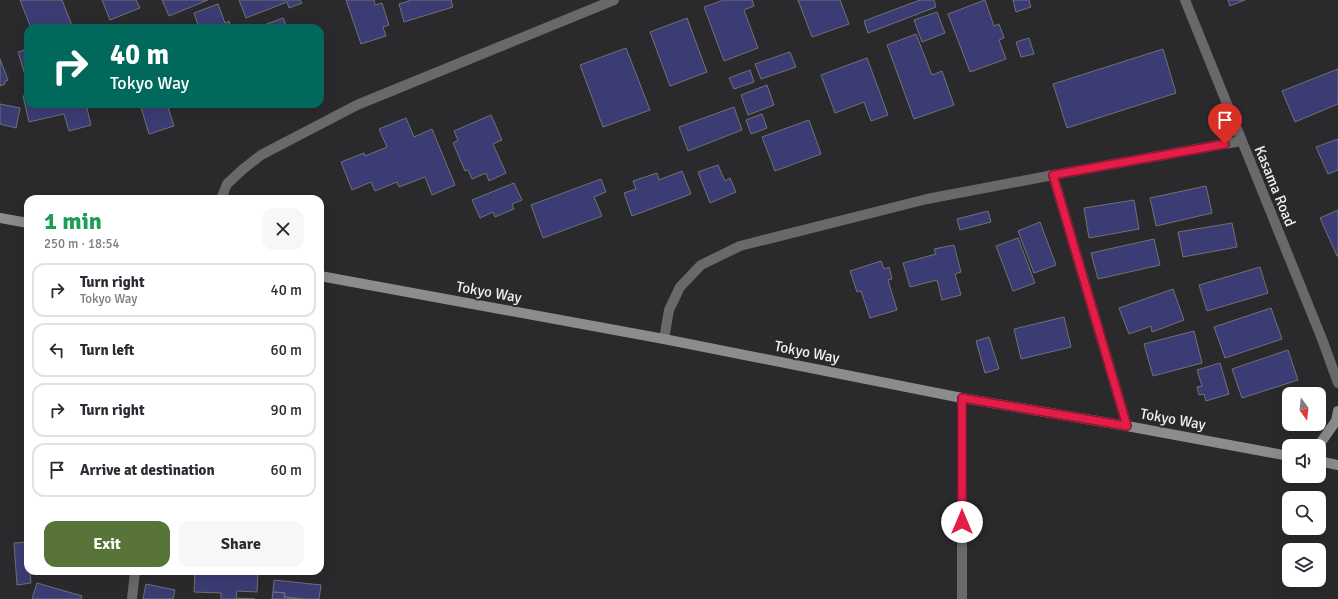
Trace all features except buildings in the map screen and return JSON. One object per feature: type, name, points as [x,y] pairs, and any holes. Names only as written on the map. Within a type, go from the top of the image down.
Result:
[{"type":"main road","points":[[0,218],[24,222]]},
{"type":"main road","name":"Tokyo Way","points":[[324,277],[664,339],[962,398],[1127,426],[1282,455]]},
{"type":"main road","points":[[1323,439],[1336,421],[1338,412]]},
{"type":"main road","points":[[1326,462],[1338,465]]},
{"type":"street","points":[[223,195],[227,184],[261,155],[357,105],[614,0]]},
{"type":"street","name":"Kasama Road","points":[[1184,0],[1322,339],[1338,383]]},
{"type":"street","points":[[664,339],[669,310],[680,287],[701,265],[740,246],[927,200],[1053,175],[1241,141]]},
{"type":"street","points":[[1053,175],[1127,426]]},
{"type":"street","points":[[962,398],[962,599]]},
{"type":"street","points":[[132,599],[135,575]]},
{"type":"route","points":[[962,522],[962,398],[1127,426],[1053,175],[1225,144]]}]
